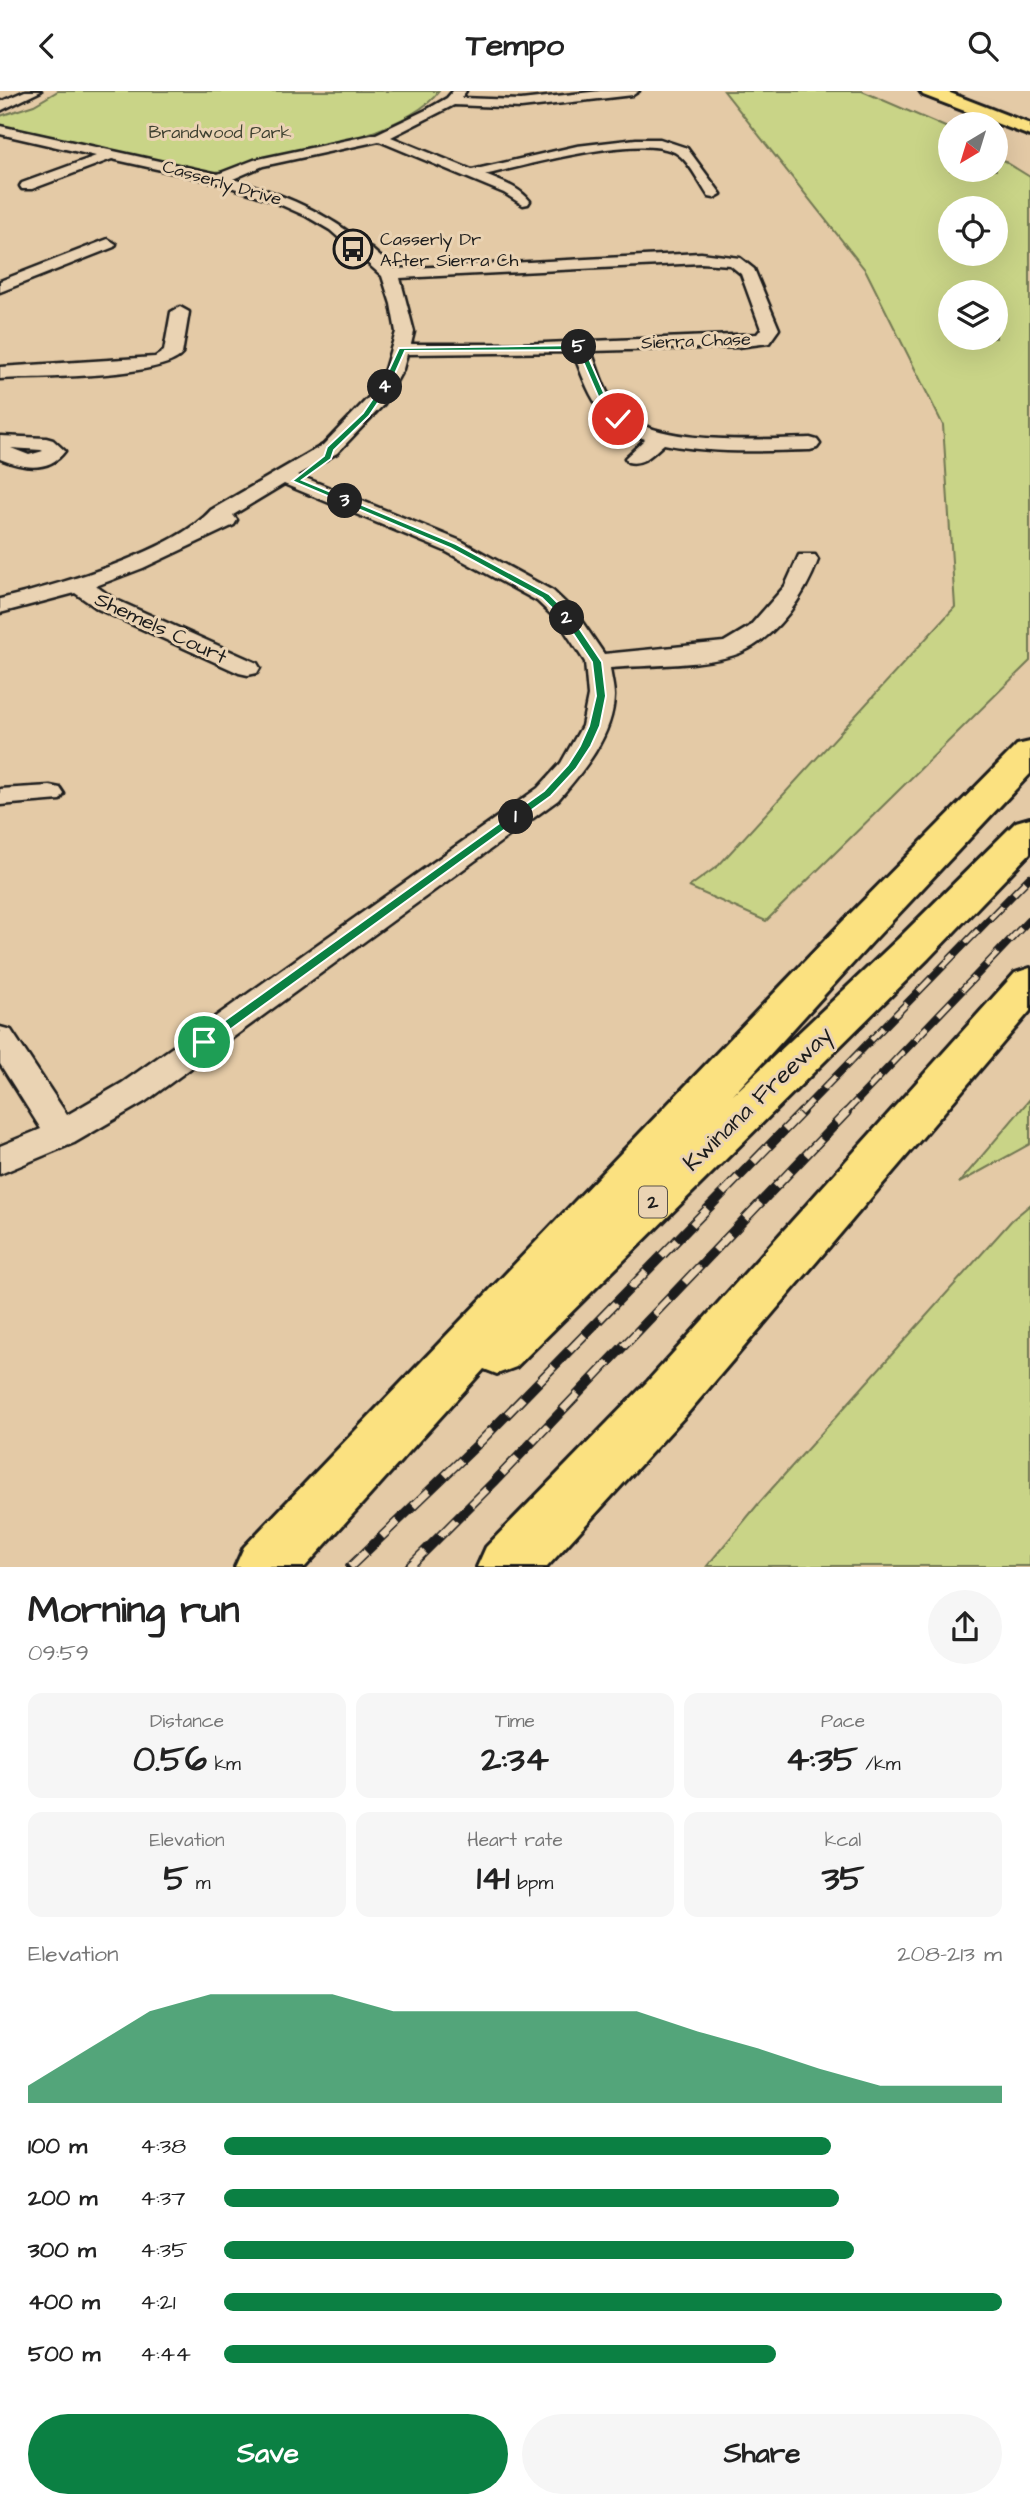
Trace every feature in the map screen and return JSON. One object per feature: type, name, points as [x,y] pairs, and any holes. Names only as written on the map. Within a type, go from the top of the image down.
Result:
[{"type":"highway","points":[[908,91],[956,112]]},
{"type":"highway","points":[[929,91],[1030,130]]},
{"type":"highway","points":[[1008,137],[1030,149]]},
{"type":"highway","points":[[267,1566],[851,938],[1030,753]]},
{"type":"highway","name":"Kwinana Freeway","points":[[267,1566],[629,1224],[913,949],[1030,830]]},
{"type":"highway","points":[[667,1398],[1030,983]]},
{"type":"highway","points":[[507,1566],[1030,1022]]},
{"type":"street","points":[[0,107],[35,91]]},
{"type":"street","points":[[219,179],[270,160],[358,144],[380,137],[456,96],[521,104],[633,91]]},
{"type":"street","name":"Casserly Drive","points":[[0,130],[219,179],[273,196],[311,213],[351,238],[390,274],[400,304],[405,332],[402,349],[377,400],[330,449],[328,457],[231,519],[210,525],[153,556],[77,585],[0,607]]},
{"type":"street","points":[[380,137],[509,190],[523,201]]},
{"type":"street","points":[[472,174],[572,151],[658,143],[681,149],[714,194]]},
{"type":"street","points":[[27,186],[111,155]]},
{"type":"street","points":[[0,287],[108,244]]},
{"type":"street","name":"Sierra Chase","points":[[390,274],[651,259],[725,259],[743,266],[748,272],[771,329],[763,339],[753,341],[402,349]]},
{"type":"street","points":[[0,373],[144,365],[161,361],[173,354],[180,312]]},
{"type":"street","points":[[580,347],[608,410],[636,429],[660,437],[694,442],[810,444]]},
{"type":"street","points":[[635,458],[660,437]]},
{"type":"street","points":[[0,442],[46,444],[55,450],[50,456],[31,461],[0,451]]},
{"type":"street","points":[[0,1161],[62,1134],[134,1092],[548,794],[572,767],[595,726],[601,696],[597,662],[568,618],[545,596],[453,546],[372,514],[282,484]]},
{"type":"street","points":[[597,662],[705,653],[731,648],[757,632],[796,588],[807,560]]},
{"type":"street","name":"Shemels Court","points":[[77,585],[106,604],[248,668]]},
{"type":"street","points":[[0,797],[50,793]]},
{"type":"street","points":[[0,1038],[62,1134]]},
{"type":"green space","name":"Brandwood Park","points":[[58,91],[439,91],[424,106],[373,132],[279,159],[229,171],[212,172],[0,125],[0,116],[34,105]]},
{"type":"green space","points":[[724,91],[862,91],[938,124],[938,182],[1008,182],[1008,163],[1030,177],[1030,661],[766,921],[689,887],[719,865],[955,607],[943,425],[866,271]]},
{"type":"green space","points":[[1030,1099],[1030,1144],[959,1183]]},
{"type":"green space","points":[[1030,1205],[1030,1566],[707,1566],[759,1503],[1012,1220]]},
{"type":"railway","points":[[800,1113],[1030,877]]},
{"type":"railway","points":[[845,1113],[1030,919]]},
{"type":"railway","points":[[350,1567],[481,1441],[802,1112]]},
{"type":"railway","points":[[409,1567],[494,1482],[847,1112]]},
{"type":"place","name":"Casserly Dr After Sierra Ch","points":[[353,249]]},
{"type":"route","points":[[204,1042],[548,794],[586,746],[595,726],[601,696],[597,662],[568,618],[545,596],[453,546],[296,481],[328,457],[330,449],[366,414],[386,385],[402,349],[459,351],[580,347],[608,410],[618,419]]}]
